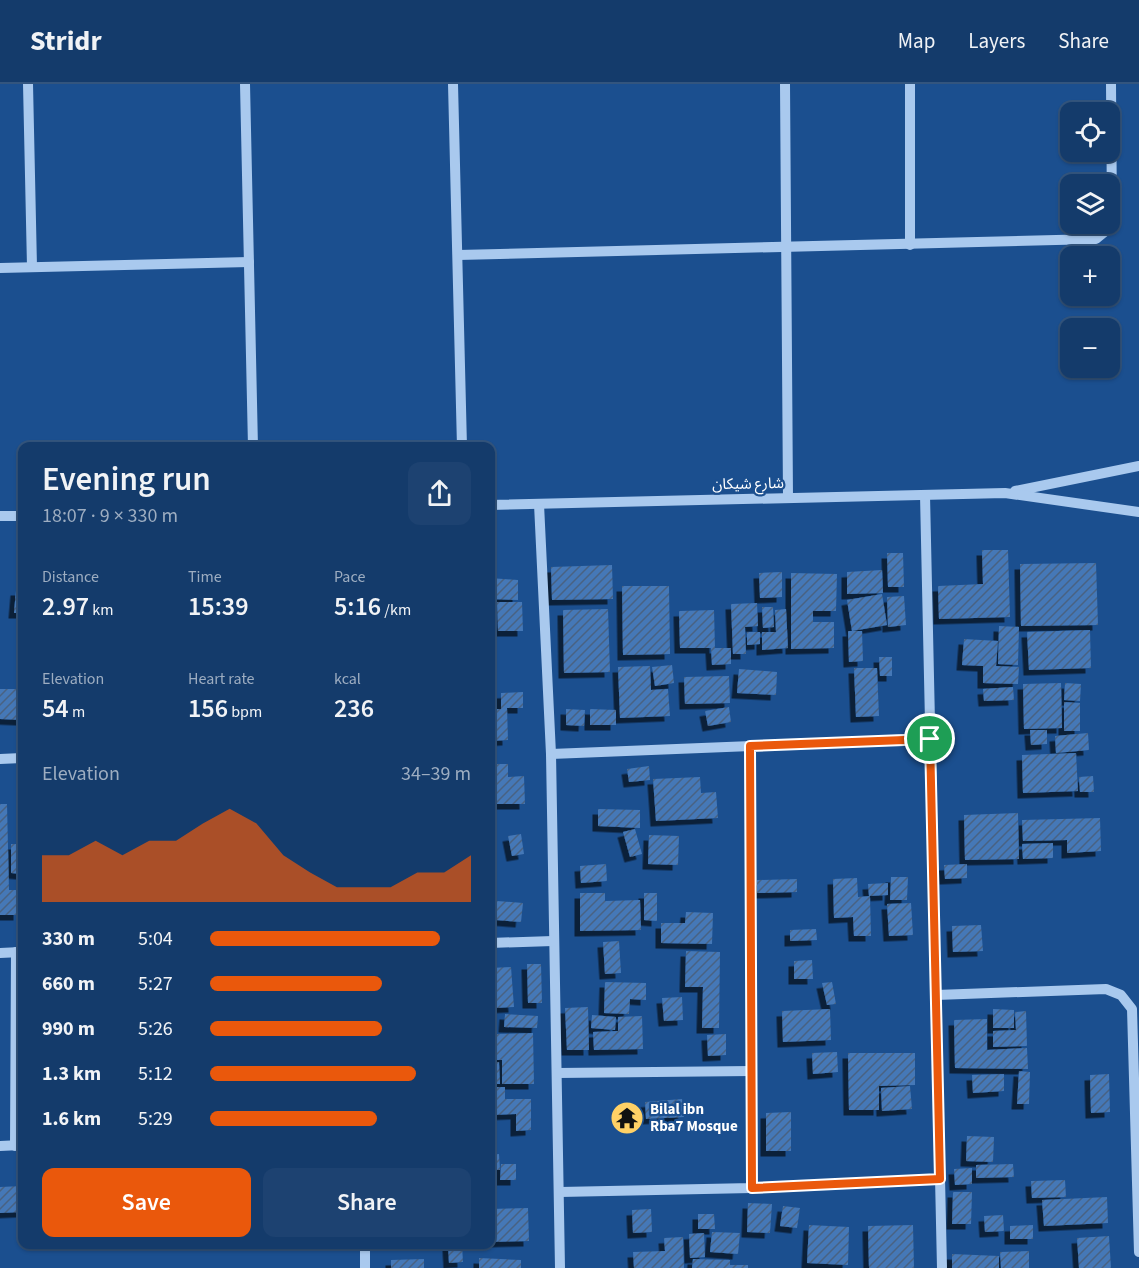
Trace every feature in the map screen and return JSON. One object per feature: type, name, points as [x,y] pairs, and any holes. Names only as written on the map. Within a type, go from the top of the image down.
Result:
[{"type":"street","points":[[28,84],[32,267]]},
{"type":"street","points":[[245,84],[253,442]]},
{"type":"street","points":[[453,84],[462,442]]},
{"type":"street","points":[[785,84],[788,248],[788,498]]},
{"type":"street","points":[[910,84],[910,245]]},
{"type":"street","points":[[458,255],[1096,239],[1107,230],[1112,218],[1111,84]]},
{"type":"street","points":[[0,268],[249,262]]},
{"type":"street","name":"شارع شيكان","points":[[1005,493],[1139,466]]},
{"type":"street","name":"شارع شيكان","points":[[495,505],[1005,493],[1139,512]]},
{"type":"street","points":[[925,495],[942,1268]]},
{"type":"street","points":[[539,504],[550,754],[560,1268]]},
{"type":"street","points":[[0,516],[18,516]]},
{"type":"street","points":[[550,754],[930,739]]},
{"type":"street","points":[[750,746],[752,1188]]},
{"type":"street","points":[[0,759],[18,758]]},
{"type":"street","points":[[495,943],[554,941]]},
{"type":"street","points":[[0,953],[18,952]]},
{"type":"street","points":[[936,995],[1106,989],[1121,995],[1132,1010],[1139,1252]]},
{"type":"street","points":[[557,1073],[752,1071]]},
{"type":"street","points":[[0,1146],[18,1145]]},
{"type":"street","points":[[560,1192],[752,1188],[940,1179]]},
{"type":"street","points":[[365,1249],[365,1268]]},
{"type":"building","points":[[982,550],[1008,550],[1010,617],[939,619],[938,586],[983,584]]},
{"type":"building","points":[[887,553],[903,553],[904,587],[888,587]]},
{"type":"building","points":[[1096,563],[1098,625],[1021,626],[1020,564]]},
{"type":"building","points":[[612,565],[613,599],[552,600],[551,567]]},
{"type":"building","points":[[882,570],[883,593],[847,594],[847,572]]},
{"type":"building","points":[[782,572],[782,597],[760,598],[759,573]]},
{"type":"building","points":[[791,573],[837,574],[836,611],[813,611],[813,622],[834,622],[834,648],[791,649]]},
{"type":"building","points":[[495,578],[518,580],[518,600],[495,599]]},
{"type":"building","points":[[622,586],[669,586],[670,654],[623,655]]},
{"type":"building","points":[[16,590],[18,590],[18,613],[14,613]]},
{"type":"building","points":[[882,594],[887,625],[852,631],[847,600]]},
{"type":"building","points":[[904,596],[906,625],[888,627],[887,597]]},
{"type":"building","points":[[497,602],[522,602],[523,631],[498,631]]},
{"type":"building","points":[[757,603],[758,626],[745,627],[746,654],[733,654],[731,604]]},
{"type":"building","points":[[762,607],[773,607],[774,627],[763,628]]},
{"type":"building","points":[[608,609],[610,672],[564,673],[563,610]]},
{"type":"building","points":[[786,609],[788,648],[762,650],[762,632],[776,632],[775,610]]},
{"type":"building","points":[[714,610],[715,648],[731,648],[731,664],[712,665],[711,648],[680,648],[679,611]]},
{"type":"building","points":[[999,626],[1019,627],[1018,665],[998,664]]},
{"type":"building","points":[[1090,630],[1091,668],[1029,670],[1027,632]]},
{"type":"building","points":[[848,631],[862,631],[863,661],[849,662]]},
{"type":"building","points":[[747,632],[760,632],[760,644],[747,645]]},
{"type":"building","points":[[964,639],[998,641],[996,666],[1019,667],[1018,684],[983,683],[983,666],[962,665]]},
{"type":"building","points":[[879,657],[892,657],[892,676],[880,676]]},
{"type":"building","points":[[672,665],[674,683],[655,686],[652,667]]},
{"type":"building","points":[[650,666],[651,690],[668,689],[670,716],[620,718],[618,667]]},
{"type":"building","points":[[854,668],[877,668],[879,716],[856,717]]},
{"type":"building","points":[[739,669],[777,672],[776,695],[737,693]]},
{"type":"building","points":[[729,676],[730,703],[685,704],[684,677]]},
{"type":"building","points":[[1061,683],[1062,728],[1024,729],[1023,684]]},
{"type":"building","points":[[1065,683],[1081,684],[1080,701],[1064,700]]},
{"type":"building","points":[[1013,687],[1014,700],[984,701],[983,689]]},
{"type":"building","points":[[0,689],[18,689],[18,720],[0,719]]},
{"type":"building","points":[[523,692],[523,708],[507,708],[508,740],[495,741],[495,709],[501,709],[501,693]]},
{"type":"building","points":[[1064,702],[1080,703],[1080,731],[1064,731]]},
{"type":"building","points":[[729,707],[731,722],[708,726],[705,711]]},
{"type":"building","points":[[566,709],[585,710],[584,726],[566,725]]},
{"type":"building","points":[[590,709],[616,710],[616,725],[590,725]]},
{"type":"building","points":[[1030,730],[1047,730],[1047,744],[1031,745]]},
{"type":"building","points":[[1088,733],[1089,750],[1056,753],[1055,736]]},
{"type":"building","points":[[1076,753],[1078,791],[1023,793],[1022,755]]},
{"type":"building","points":[[495,764],[508,764],[508,777],[524,776],[525,804],[495,804]]},
{"type":"building","points":[[649,766],[650,780],[629,782],[627,769]]},
{"type":"building","points":[[1093,776],[1094,792],[1080,792],[1079,777]]},
{"type":"building","points":[[700,777],[701,793],[716,792],[718,818],[656,821],[653,779]]},
{"type":"building","points":[[0,804],[7,804],[9,890],[18,890],[18,915],[0,915]]},
{"type":"building","points":[[598,809],[640,810],[640,828],[598,826]]},
{"type":"building","points":[[1018,813],[1019,859],[965,860],[964,815]]},
{"type":"building","points":[[1100,818],[1101,851],[1067,853],[1067,840],[1023,841],[1022,820]]},
{"type":"building","points":[[635,829],[642,854],[630,857],[623,832]]},
{"type":"building","points":[[521,834],[524,854],[512,856],[508,836]]},
{"type":"building","points":[[649,835],[679,836],[678,865],[648,864]]},
{"type":"building","points":[[1053,843],[1053,858],[1023,859],[1022,844]]},
{"type":"building","points":[[11,844],[18,844],[18,874],[11,873]]},
{"type":"building","points":[[606,864],[607,881],[581,883],[580,866]]},
{"type":"building","points":[[967,864],[967,878],[945,879],[944,865]]},
{"type":"building","points":[[891,877],[908,877],[907,900],[890,900]]},
{"type":"building","points":[[857,878],[858,897],[870,896],[871,936],[854,936],[853,917],[834,918],[833,879]]},
{"type":"building","points":[[797,879],[797,892],[757,893],[757,880]]},
{"type":"building","points":[[888,883],[888,895],[869,896],[868,884]]},
{"type":"building","points":[[580,893],[605,893],[605,901],[640,900],[641,930],[580,931]]},
{"type":"building","points":[[644,893],[657,893],[657,921],[644,920]]},
{"type":"building","points":[[497,901],[523,903],[521,922],[496,920]]},
{"type":"building","points":[[911,903],[913,935],[889,936],[887,904]]},
{"type":"building","points":[[686,912],[713,913],[712,944],[661,943],[661,923],[685,923]]},
{"type":"building","points":[[981,925],[983,951],[953,952],[952,926]]},
{"type":"building","points":[[816,929],[817,940],[790,941],[790,930]]},
{"type":"building","points":[[619,941],[621,973],[605,974],[603,942]]},
{"type":"building","points":[[686,951],[720,952],[719,1028],[702,1028],[703,987],[685,987]]},
{"type":"building","points":[[812,960],[813,979],[794,979],[794,961]]},
{"type":"building","points":[[527,964],[541,964],[542,1003],[528,1003]]},
{"type":"building","points":[[511,967],[514,1007],[495,1008],[495,968]]},
{"type":"building","points":[[605,982],[646,983],[646,1000],[630,999],[629,1014],[604,1013]]},
{"type":"building","points":[[832,982],[836,1004],[827,1005],[822,983]]},
{"type":"building","points":[[682,997],[683,1020],[664,1021],[662,998]]},
{"type":"building","points":[[588,1007],[589,1050],[567,1050],[565,1008]]},
{"type":"building","points":[[830,1009],[831,1040],[783,1042],[782,1011]]},
{"type":"building","points":[[993,1009],[1014,1010],[1014,1028],[993,1028]]},
{"type":"building","points":[[1026,1011],[1027,1046],[993,1047],[993,1031],[1016,1030],[1015,1012]]},
{"type":"building","points":[[505,1014],[538,1016],[537,1028],[504,1027]]},
{"type":"building","points":[[592,1015],[616,1017],[615,1030],[591,1028]]},
{"type":"building","points":[[642,1016],[643,1049],[594,1050],[593,1032],[618,1031],[618,1017]]},
{"type":"building","points":[[987,1019],[987,1050],[1027,1048],[1028,1069],[955,1068],[954,1020]]},
{"type":"building","points":[[495,1026],[497,1034],[533,1033],[534,1084],[502,1084],[502,1060],[495,1060]]},
{"type":"building","points":[[726,1034],[726,1055],[708,1056],[707,1035]]},
{"type":"building","points":[[837,1052],[838,1072],[813,1074],[812,1053]]},
{"type":"building","points":[[848,1053],[915,1053],[915,1085],[879,1086],[879,1110],[849,1110]]},
{"type":"building","points":[[495,1062],[499,1062],[500,1084],[495,1084]]},
{"type":"building","points":[[1019,1071],[1030,1072],[1029,1104],[1017,1104]]},
{"type":"building","points":[[1004,1074],[1004,1091],[973,1093],[972,1075]]},
{"type":"building","points":[[1109,1074],[1110,1112],[1091,1113],[1090,1075]]},
{"type":"building","points":[[910,1086],[912,1109],[882,1111],[881,1088]]},
{"type":"building","points":[[495,1087],[505,1087],[505,1099],[531,1099],[531,1130],[516,1131],[516,1114],[495,1115]]},
{"type":"building","points":[[682,1099],[684,1117],[646,1119],[645,1102]]},
{"type":"building","points":[[791,1112],[791,1151],[766,1151],[766,1113]]},
{"type":"building","points":[[967,1136],[994,1137],[993,1162],[966,1161]]},
{"type":"building","points":[[495,1154],[499,1154],[500,1170],[495,1170]]},
{"type":"building","points":[[501,1164],[516,1164],[516,1180],[500,1180]]},
{"type":"building","points":[[1013,1164],[1014,1177],[976,1178],[976,1165]]},
{"type":"building","points":[[972,1168],[972,1184],[955,1185],[954,1169]]},
{"type":"building","points":[[1065,1180],[1066,1197],[1032,1198],[1031,1181]]},
{"type":"building","points":[[18,1186],[18,1212],[0,1213],[0,1187]]},
{"type":"building","points":[[953,1192],[972,1192],[971,1224],[952,1224]]},
{"type":"building","points":[[1107,1197],[1108,1223],[1044,1226],[1042,1200]]},
{"type":"building","points":[[748,1203],[772,1204],[770,1233],[747,1232]]},
{"type":"building","points":[[783,1206],[800,1208],[797,1228],[780,1226]]},
{"type":"building","points":[[528,1208],[529,1241],[495,1242],[495,1209]]},
{"type":"building","points":[[651,1209],[652,1232],[633,1233],[632,1210]]},
{"type":"building","points":[[698,1214],[714,1214],[715,1229],[698,1229]]},
{"type":"building","points":[[1003,1215],[1004,1231],[985,1232],[984,1216]]},
{"type":"building","points":[[809,1225],[849,1227],[848,1265],[807,1263]]},
{"type":"building","points":[[913,1225],[914,1268],[869,1268],[868,1226]]},
{"type":"building","points":[[1033,1225],[1033,1239],[1010,1239],[1010,1226]]},
{"type":"building","points":[[712,1232],[740,1233],[738,1254],[710,1252]]},
{"type":"building","points":[[704,1233],[705,1257],[690,1258],[689,1234]]},
{"type":"building","points":[[1109,1236],[1111,1268],[1079,1268],[1077,1238]]},
{"type":"building","points":[[683,1237],[684,1268],[634,1268],[633,1252],[665,1251],[664,1238]]},
{"type":"building","points":[[448,1249],[462,1249],[463,1262],[449,1263]]},
{"type":"building","points":[[1029,1251],[1029,1268],[1001,1268],[1000,1252]]},
{"type":"building","points":[[952,1254],[999,1256],[999,1268],[952,1268]]},
{"type":"building","points":[[479,1258],[521,1260],[521,1268],[479,1268]]},
{"type":"building","points":[[424,1259],[424,1268],[391,1268],[391,1260]]},
{"type":"building","points":[[693,1259],[730,1260],[730,1265],[748,1265],[748,1268],[692,1268]]},
{"type":"place","name":"Bilal ibn Rba7 Mosque","points":[[627,1118]]},
{"type":"route","points":[[930,739],[940,1179],[752,1188],[750,746],[930,739]]}]
